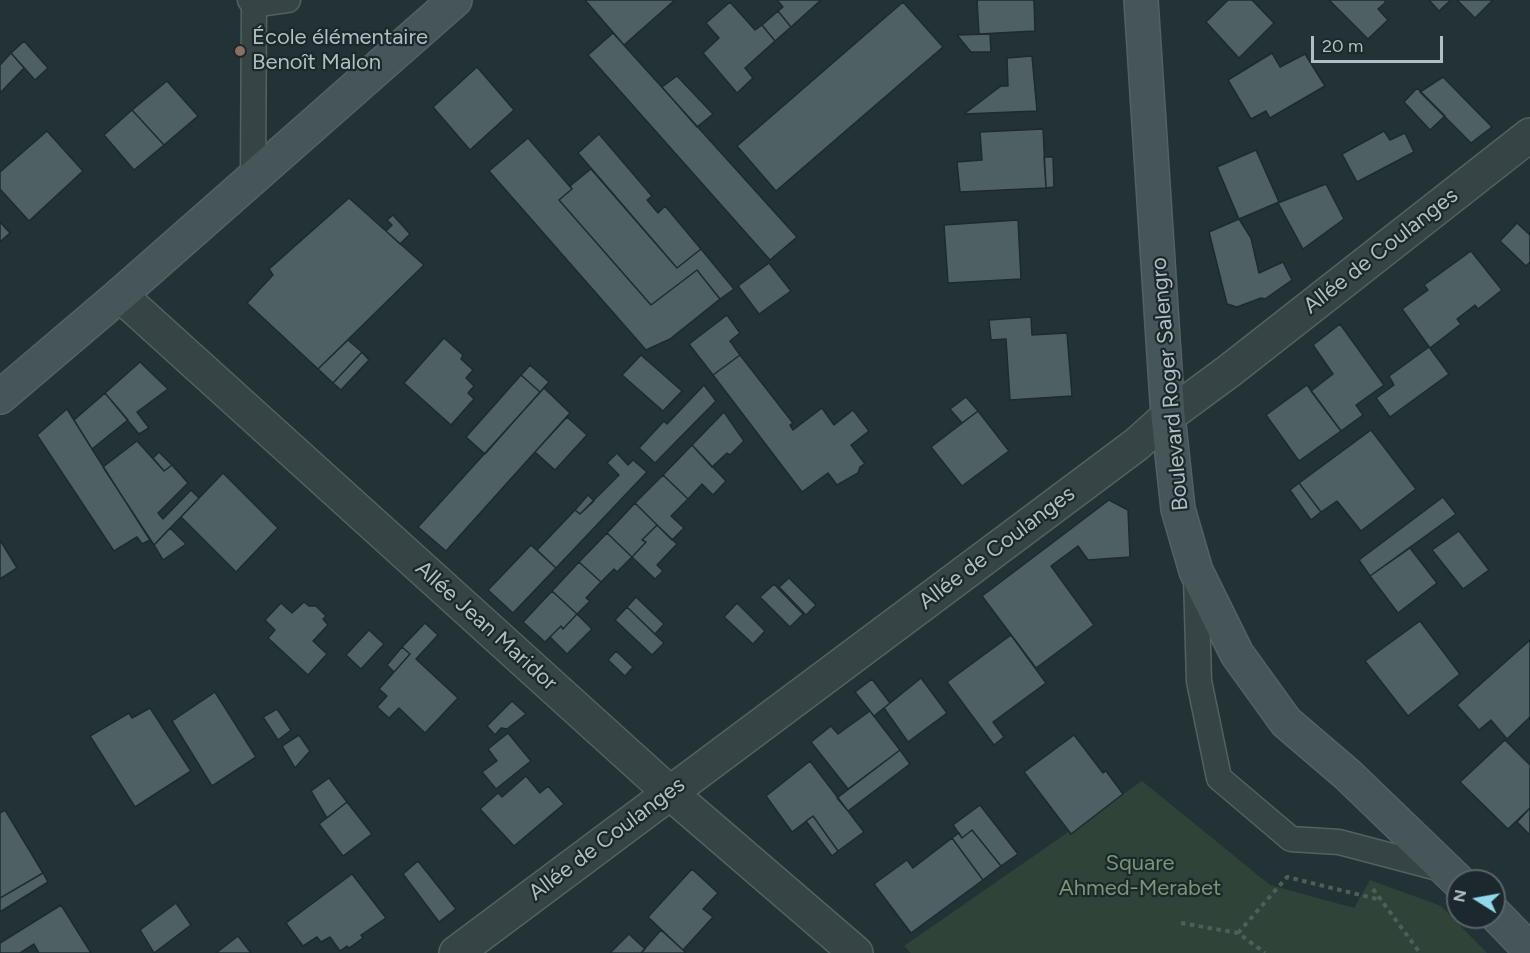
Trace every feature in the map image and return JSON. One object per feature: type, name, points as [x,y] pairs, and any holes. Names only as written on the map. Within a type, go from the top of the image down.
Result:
[{"type":"main road","points":[[0,397],[120,295],[455,0]]},
{"type":"main road","name":"Boulevard Roger Salengro","points":[[1141,0],[1168,416],[1178,509],[1196,572],[1237,654],[1286,722],[1348,775],[1446,870]]},
{"type":"main road","points":[[1506,925],[1530,950]]},
{"type":"street","name":"Allée de Coulanges","points":[[456,953],[1137,444],[1168,416],[1229,371],[1530,135]]},
{"type":"street","name":"Allée Jean Maridor","points":[[120,295],[841,949]]},
{"type":"lane","points":[[254,178],[252,2],[288,0]]},
{"type":"lane","points":[[1196,572],[1200,681],[1219,778],[1291,839],[1339,842],[1446,874]]},
{"type":"path","points":[[1339,842],[1420,953]]},
{"type":"path","points":[[1238,933],[1287,877],[1381,900]]},
{"type":"path","points":[[1181,923],[1238,933],[1265,953]]},
{"type":"green space","name":"Square Ahmed-Merabet","points":[[1142,781],[1270,885],[1354,908],[1370,880],[1441,906],[1446,911],[1446,929],[1464,929],[1487,953],[911,953],[904,946]]},
{"type":"building","points":[[585,0],[675,0],[624,45]]},
{"type":"building","points":[[777,0],[821,0],[791,27],[778,11],[783,7]]},
{"type":"building","points":[[977,0],[1034,0],[1035,31],[979,34]]},
{"type":"building","points":[[1228,0],[1252,0],[1274,23],[1239,58],[1206,22]]},
{"type":"building","points":[[1329,0],[1384,0],[1386,2],[1378,9],[1388,20],[1368,39]]},
{"type":"building","points":[[1429,0],[1451,0],[1439,11]]},
{"type":"building","points":[[1457,0],[1493,0],[1475,18]]},
{"type":"building","points":[[730,2],[755,30],[762,25],[775,41],[745,68],[753,78],[737,93],[703,53],[719,38],[706,23]]},
{"type":"building","points":[[903,2],[943,47],[776,191],[737,146]]},
{"type":"building","points":[[778,11],[791,27],[775,41],[762,25]]},
{"type":"building","points":[[613,33],[797,237],[770,260],[588,55]]},
{"type":"building","points":[[990,34],[991,52],[971,52],[957,35]]},
{"type":"building","points":[[24,41],[48,68],[35,80],[11,53]]},
{"type":"building","points":[[11,53],[24,68],[0,93],[0,65]]},
{"type":"building","points":[[1272,53],[1280,67],[1305,54],[1325,86],[1270,118],[1266,111],[1251,119],[1228,80]]},
{"type":"building","points":[[1032,56],[1037,111],[964,114],[1001,86],[1008,86],[1007,58]]},
{"type":"building","points":[[477,67],[514,110],[470,150],[433,107]]},
{"type":"building","points":[[677,76],[713,114],[697,127],[662,87]]},
{"type":"building","points":[[1443,77],[1492,127],[1471,143],[1420,92]]},
{"type":"building","points":[[167,81],[198,116],[164,145],[132,110]]},
{"type":"building","points":[[1417,88],[1445,116],[1430,130],[1404,102]]},
{"type":"building","points":[[132,110],[164,145],[134,170],[104,135]]},
{"type":"building","points":[[1043,129],[1046,188],[960,192],[957,162],[982,160],[980,132]]},
{"type":"building","points":[[47,131],[83,171],[29,221],[0,189],[0,172]]},
{"type":"building","points":[[1384,131],[1390,140],[1405,133],[1414,152],[1357,182],[1342,154]]},
{"type":"building","points":[[599,134],[652,196],[647,200],[658,213],[665,206],[701,249],[677,268],[578,153]]},
{"type":"building","points":[[528,138],[572,189],[559,200],[651,305],[697,270],[720,299],[670,339],[646,350],[489,171]]},
{"type":"building","points":[[1256,150],[1279,202],[1239,219],[1217,167]]},
{"type":"building","points":[[1044,157],[1053,157],[1054,187],[1046,188]]},
{"type":"building","points":[[591,169],[677,268],[701,249],[734,289],[720,299],[697,270],[651,305],[559,200],[572,189],[570,186]]},
{"type":"building","points":[[1326,184],[1344,219],[1303,249],[1278,203]]},
{"type":"building","points":[[349,198],[424,265],[318,369],[247,303],[273,275],[269,269]]},
{"type":"building","points":[[393,215],[410,234],[400,244],[386,231],[392,225],[387,220]]},
{"type":"building","points":[[1239,219],[1251,238],[1259,273],[1283,262],[1292,280],[1265,299],[1261,298],[1237,307],[1227,304],[1209,232]]},
{"type":"building","points":[[1018,220],[1021,279],[948,283],[944,225]]},
{"type":"building","points":[[0,222],[10,233],[0,242]]},
{"type":"building","points":[[1517,223],[1530,235],[1530,262],[1526,266],[1500,241]]},
{"type":"building","points":[[1471,251],[1502,290],[1478,309],[1475,305],[1457,319],[1461,324],[1430,348],[1402,309],[1428,290],[1424,285]]},
{"type":"building","points":[[769,263],[791,291],[759,314],[738,286]]},
{"type":"building","points":[[727,315],[740,333],[730,341],[740,355],[713,375],[689,344]]},
{"type":"building","points":[[1031,317],[1032,335],[1067,333],[1072,396],[1010,400],[1006,339],[991,340],[989,320]]},
{"type":"building","points":[[1340,324],[1384,385],[1356,405],[1363,415],[1341,431],[1311,391],[1333,374],[1313,345]]},
{"type":"building","points":[[444,338],[463,355],[461,359],[473,370],[466,378],[474,386],[468,393],[474,399],[451,425],[404,383]]},
{"type":"building","points":[[348,340],[362,352],[333,383],[318,369]]},
{"type":"building","points":[[1429,347],[1449,374],[1390,417],[1376,398],[1394,385],[1389,376]]},
{"type":"building","points":[[362,352],[369,360],[341,390],[333,383]]},
{"type":"building","points":[[641,355],[682,391],[663,411],[622,375]]},
{"type":"building","points":[[740,355],[793,423],[790,425],[793,430],[822,408],[834,425],[853,410],[869,431],[851,445],[865,464],[860,467],[858,473],[837,485],[828,473],[802,492],[713,375]]},
{"type":"building","points":[[140,362],[168,389],[137,412],[149,428],[139,434],[105,393]]},
{"type":"building","points":[[530,365],[549,382],[540,392],[521,375]]},
{"type":"building","points":[[521,375],[540,392],[485,454],[466,437]]},
{"type":"building","points":[[704,385],[716,401],[655,463],[639,448],[664,421],[667,424]]},
{"type":"building","points":[[1307,385],[1341,431],[1299,461],[1266,415]]},
{"type":"building","points":[[544,388],[570,413],[446,551],[418,527]]},
{"type":"building","points":[[105,393],[128,420],[92,449],[74,420]]},
{"type":"building","points":[[966,397],[978,411],[962,423],[950,409]]},
{"type":"building","points":[[67,409],[150,540],[142,544],[137,537],[114,551],[37,435]]},
{"type":"building","points":[[978,411],[1009,451],[962,486],[931,447]]},
{"type":"building","points":[[724,412],[744,441],[730,455],[727,453],[712,467],[692,445]]},
{"type":"building","points":[[567,417],[587,435],[555,470],[535,452]]},
{"type":"building","points":[[1371,430],[1416,489],[1361,531],[1337,501],[1321,512],[1299,483]]},
{"type":"building","points":[[137,441],[164,471],[172,465],[188,483],[158,513],[163,519],[191,490],[199,498],[154,545],[103,467]]},
{"type":"building","points":[[692,445],[726,481],[713,495],[702,484],[688,499],[663,475]]},
{"type":"building","points":[[159,452],[172,465],[164,471],[153,458]]},
{"type":"building","points":[[617,453],[628,465],[633,460],[647,472],[556,568],[537,550],[575,510],[580,514],[619,475],[607,463]]},
{"type":"building","points":[[223,473],[278,528],[236,572],[181,517]]},
{"type":"building","points":[[663,475],[688,499],[671,516],[684,528],[672,540],[635,503]]},
{"type":"building","points":[[1299,483],[1321,512],[1311,520],[1290,490]]},
{"type":"building","points":[[588,495],[594,501],[580,514],[575,510]]},
{"type":"building","points":[[1443,497],[1456,514],[1370,576],[1359,560]]},
{"type":"building","points":[[1109,500],[1128,510],[1130,557],[1088,560],[1078,546],[1051,566],[1094,625],[1036,668],[982,596]]},
{"type":"building","points":[[635,503],[657,525],[642,540],[646,542],[632,557],[607,533]]},
{"type":"building","points":[[657,525],[677,544],[657,565],[663,571],[655,579],[632,557],[646,542],[642,540]]},
{"type":"building","points":[[170,528],[186,544],[163,560],[154,545]]},
{"type":"building","points":[[1459,531],[1489,570],[1463,589],[1432,550]]},
{"type":"building","points":[[607,533],[632,557],[617,572],[614,569],[601,582],[579,562]]},
{"type":"building","points":[[0,540],[17,568],[0,579]]},
{"type":"building","points":[[531,545],[556,568],[513,613],[488,590]]},
{"type":"building","points":[[1410,548],[1437,583],[1398,613],[1370,576]]},
{"type":"building","points":[[579,562],[601,582],[586,598],[590,601],[577,614],[552,591]]},
{"type":"building","points":[[789,578],[816,605],[806,615],[779,587]]},
{"type":"building","points":[[774,584],[803,614],[790,627],[760,597]]},
{"type":"building","points":[[552,591],[577,614],[563,629],[561,626],[545,642],[523,622]]},
{"type":"building","points":[[636,597],[664,624],[655,634],[627,607]]},
{"type":"building","points":[[304,602],[309,606],[316,606],[326,616],[323,619],[328,625],[313,641],[327,654],[308,675],[268,638],[275,630],[265,620],[281,603],[292,613]]},
{"type":"building","points":[[737,603],[765,631],[753,644],[724,617]]},
{"type":"building","points":[[627,607],[664,643],[652,655],[615,620]]},
{"type":"building","points":[[577,614],[592,629],[567,654],[550,637],[561,626],[563,629]]},
{"type":"building","points":[[1420,621],[1460,674],[1408,716],[1365,661]]},
{"type":"building","points":[[425,623],[438,635],[416,659],[458,698],[425,733],[399,708],[389,718],[377,707],[387,696],[379,689],[410,654],[402,647]]},
{"type":"building","points":[[369,630],[384,644],[361,669],[346,655]]},
{"type":"building","points":[[1011,635],[1046,683],[993,722],[1004,737],[994,745],[947,682]]},
{"type":"building","points":[[1530,640],[1530,717],[1507,739],[1491,720],[1479,730],[1457,705]]},
{"type":"building","points":[[402,647],[410,654],[394,672],[387,665]]},
{"type":"building","points":[[616,651],[633,667],[625,676],[608,660]]},
{"type":"building","points":[[921,678],[947,713],[908,742],[884,708]]},
{"type":"building","points":[[872,679],[890,703],[874,716],[855,692]]},
{"type":"building","points":[[215,692],[256,757],[212,786],[172,721]]},
{"type":"building","points":[[512,701],[526,714],[507,729],[501,728],[495,735],[487,726]]},
{"type":"building","points":[[150,708],[191,771],[135,807],[90,736],[129,713],[132,718]]},
{"type":"building","points":[[277,709],[291,730],[278,740],[263,717]]},
{"type":"building","points":[[870,711],[900,750],[848,789],[811,742],[831,726],[838,734]]},
{"type":"building","points":[[508,733],[531,761],[496,789],[482,772],[497,761],[488,749]]},
{"type":"building","points":[[299,735],[310,751],[295,768],[282,746]]},
{"type":"building","points":[[1074,735],[1103,773],[1106,771],[1123,794],[1071,834],[1024,772]]},
{"type":"building","points":[[1505,740],[1530,765],[1530,808],[1508,829],[1460,782]]},
{"type":"building","points":[[900,750],[910,764],[848,811],[837,798]]},
{"type":"building","points":[[810,761],[864,832],[838,851],[813,816],[792,832],[766,796]]},
{"type":"building","points":[[526,776],[540,793],[548,786],[564,804],[514,846],[480,809],[498,793],[502,797]]},
{"type":"building","points":[[329,778],[347,802],[327,818],[311,791]]},
{"type":"building","points":[[347,802],[372,834],[343,856],[319,824]]},
{"type":"building","points":[[980,805],[1018,854],[1001,866],[972,830],[962,838],[953,825]]},
{"type":"building","points":[[1530,808],[1530,835],[1517,822]]},
{"type":"building","points":[[5,810],[43,873],[0,898],[0,813]]},
{"type":"building","points":[[813,816],[838,851],[832,856],[806,821]]},
{"type":"building","points":[[972,830],[1001,866],[983,880],[952,838],[959,833],[962,838]]},
{"type":"building","points":[[952,838],[983,880],[911,933],[874,884],[907,860],[913,868]]},
{"type":"building","points":[[418,861],[456,909],[439,922],[403,874]]},
{"type":"building","points":[[692,869],[718,893],[703,909],[713,917],[683,950],[648,917]]},
{"type":"building","points":[[43,873],[48,882],[0,912],[0,898]]},
{"type":"building","points":[[352,874],[386,918],[361,935],[363,938],[349,948],[347,946],[340,951],[330,937],[321,942],[317,937],[303,946],[286,923]]},
{"type":"building","points":[[176,903],[191,925],[154,953],[140,930]]},
{"type":"building","points":[[61,905],[91,953],[39,953],[34,944],[20,953],[0,953],[0,943]]},
{"type":"building","points":[[661,930],[683,950],[686,953],[641,953]]},
{"type":"building","points":[[629,934],[645,949],[641,953],[610,953]]},
{"type":"building","points":[[238,936],[251,953],[216,953]]},
{"type":"place","name":"École élémentaire Benoît Malon","points":[[240,51]]}]
